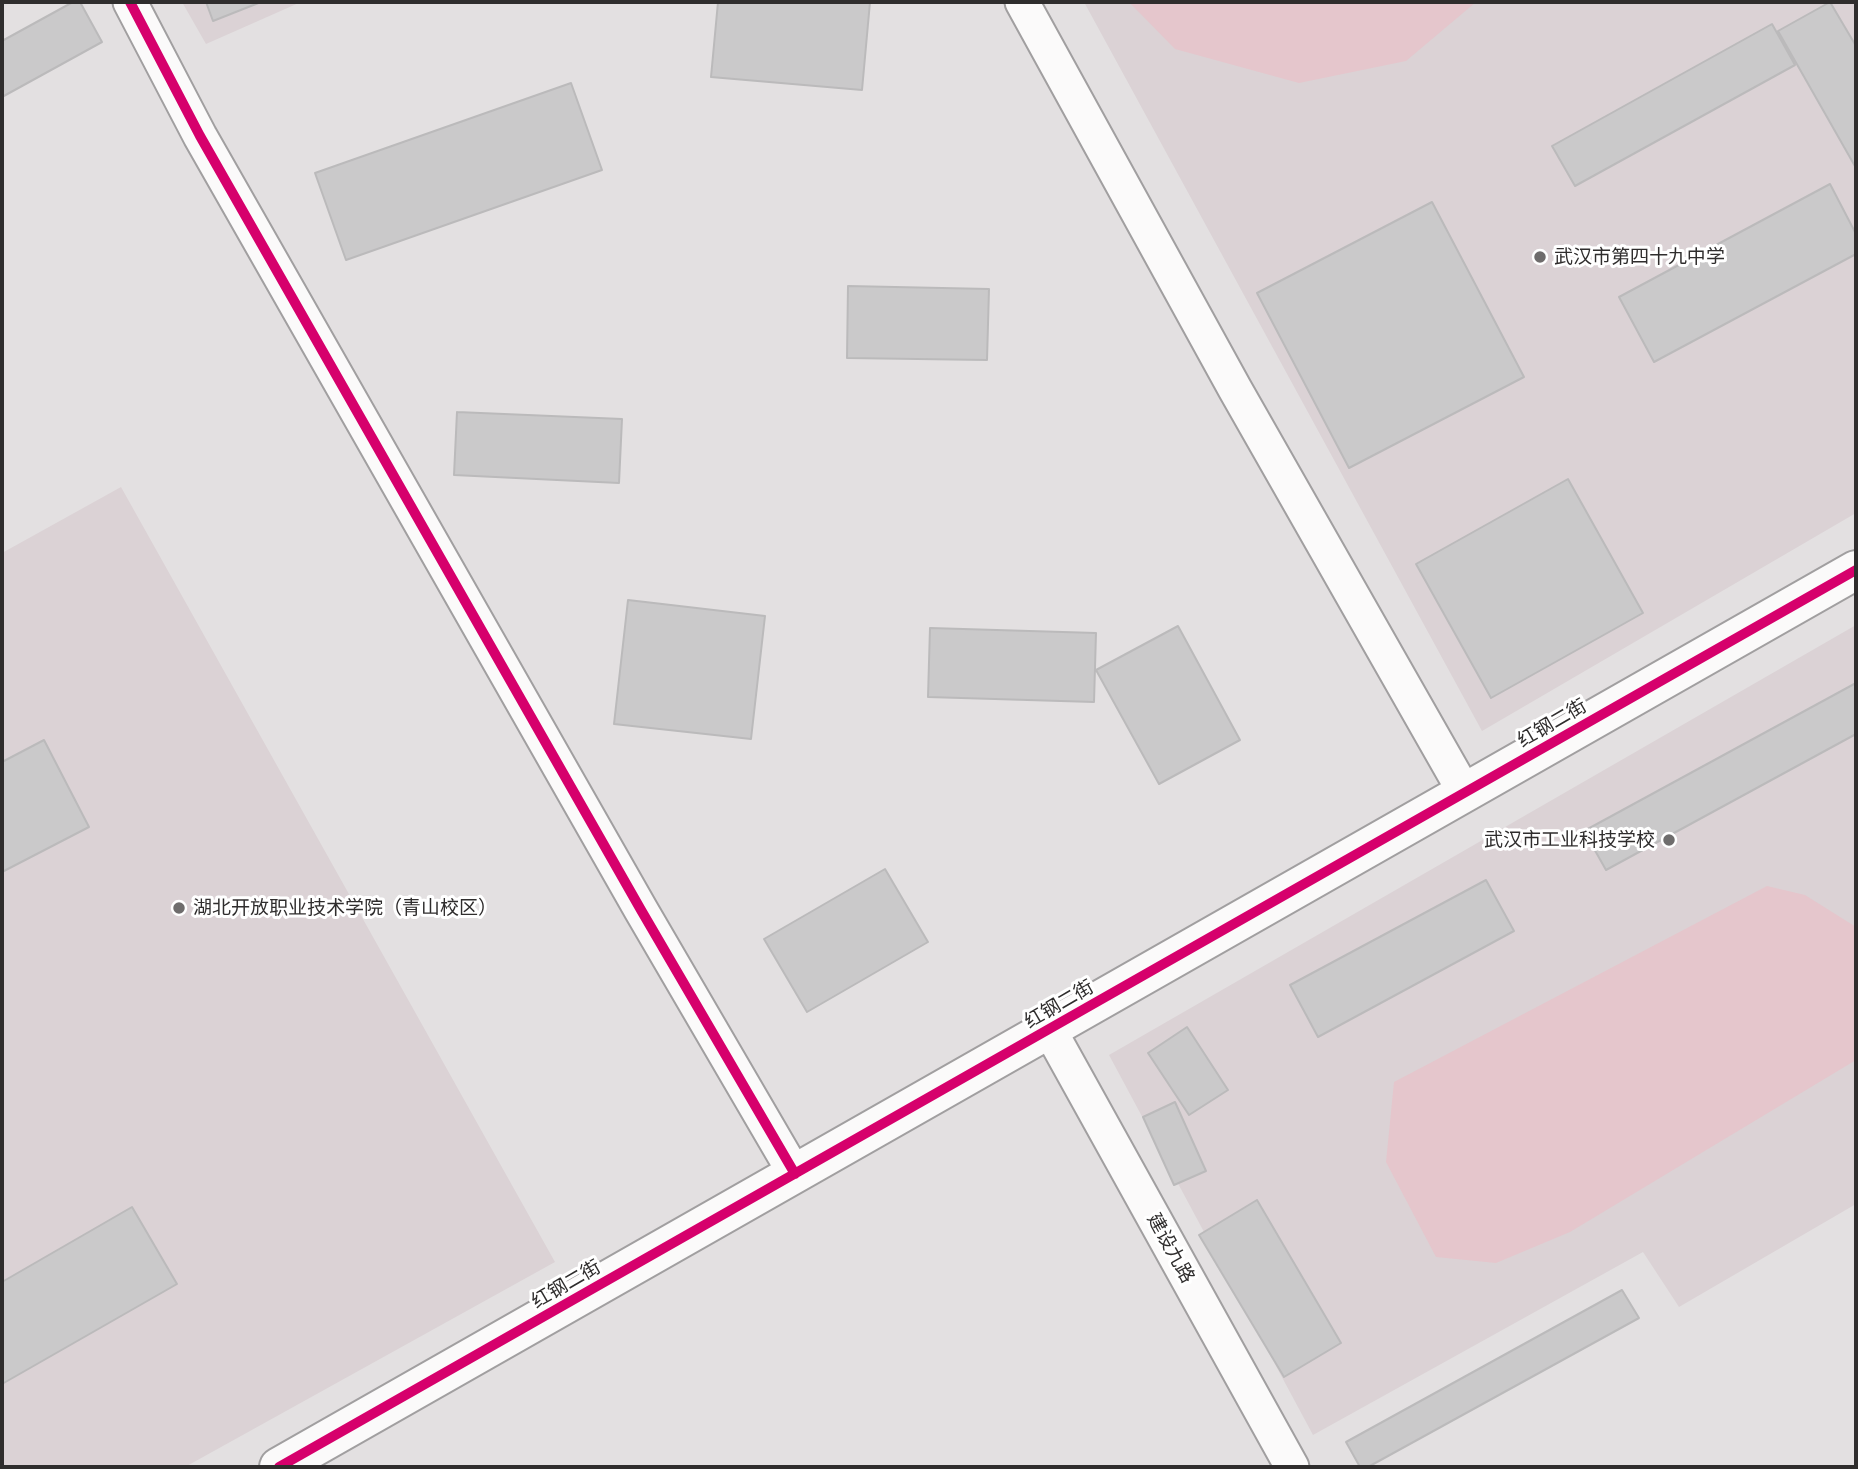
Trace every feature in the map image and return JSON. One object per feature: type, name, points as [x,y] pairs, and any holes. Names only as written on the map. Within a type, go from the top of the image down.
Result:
[{"type":"street","points":[[130,2],[200,136],[641,911],[795,1174]]},
{"type":"street","points":[[1023,2],[1236,389],[1465,793]]},
{"type":"street","name":"红钢二街","points":[[279,1467],[1856,570]]},
{"type":"street","name":"建设九路","points":[[1049,1030],[1292,1467]]},
{"type":"shaded area","points":[[182,2],[301,2],[206,44]]},
{"type":"shaded area","name":"武汉市第四十九中学","points":[[1084,2],[1856,2],[1856,513],[1482,731]]},
{"type":"shaded area","points":[[1129,2],[1476,2],[1406,61],[1299,83],[1175,49]]},
{"type":"shaded area","name":"湖北开放职业技术学院（青山校区）","points":[[121,487],[555,1262],[185,1467],[2,1467],[2,553]]},
{"type":"shaded area","name":"武汉市工业科技学校","points":[[1856,625],[1856,1204],[1679,1307],[1643,1252],[1313,1435],[1109,1055]]},
{"type":"shaded area","points":[[1767,886],[1805,895],[1856,927],[1856,1060],[1570,1232],[1496,1263],[1436,1257],[1386,1162],[1394,1082]]},
{"type":"building","points":[[73,2],[80,2],[102,42],[2,97],[2,41]]},
{"type":"building","points":[[206,2],[261,2],[213,21]]},
{"type":"building","points":[[718,2],[870,2],[862,90],[711,77]]},
{"type":"building","points":[[1830,2],[1856,46],[1856,168],[1778,31]]},
{"type":"building","points":[[1772,24],[1795,65],[1575,186],[1552,146]]},
{"type":"building","points":[[571,83],[602,170],[346,260],[315,173]]},
{"type":"building","points":[[1830,184],[1856,234],[1856,254],[1654,362],[1619,297]]},
{"type":"building","points":[[1432,202],[1524,377],[1349,468],[1257,293]]},
{"type":"building","points":[[848,286],[989,289],[987,360],[847,358]]},
{"type":"building","points":[[457,412],[622,419],[619,483],[454,475]]},
{"type":"building","points":[[1568,479],[1643,613],[1491,698],[1416,564]]},
{"type":"building","points":[[628,600],[765,616],[751,739],[614,724]]},
{"type":"building","points":[[1178,626],[1240,740],[1159,784],[1096,670]]},
{"type":"building","points":[[930,628],[1096,633],[1094,702],[928,697]]},
{"type":"building","points":[[1856,683],[1856,734],[1606,870],[1584,831]]},
{"type":"building","points":[[44,740],[89,827],[2,872],[2,762]]},
{"type":"building","points":[[885,869],[928,942],[807,1012],[764,939]]},
{"type":"building","points":[[1486,880],[1514,931],[1318,1037],[1290,985]]},
{"type":"building","points":[[1187,1027],[1228,1090],[1189,1115],[1148,1053]]},
{"type":"building","points":[[1175,1102],[1206,1171],[1174,1185],[1143,1117]]},
{"type":"building","points":[[1257,1200],[1341,1343],[1284,1377],[1199,1235]]},
{"type":"building","points":[[132,1207],[177,1284],[2,1384],[2,1282]]},
{"type":"building","points":[[1622,1290],[1639,1318],[1368,1467],[1360,1467],[1346,1442]]},
{"type":"cycle path","points":[[130,2],[200,136],[641,910],[795,1174]]},
{"type":"cycle path","points":[[279,1467],[1856,570]]},
{"type":"place","name":"武汉市第四十九中学","points":[[1540,257]]},
{"type":"place","name":"武汉市工业科技学校","points":[[1669,840]]},
{"type":"place","name":"湖北开放职业技术学院（青山校区）","points":[[179,908]]}]
